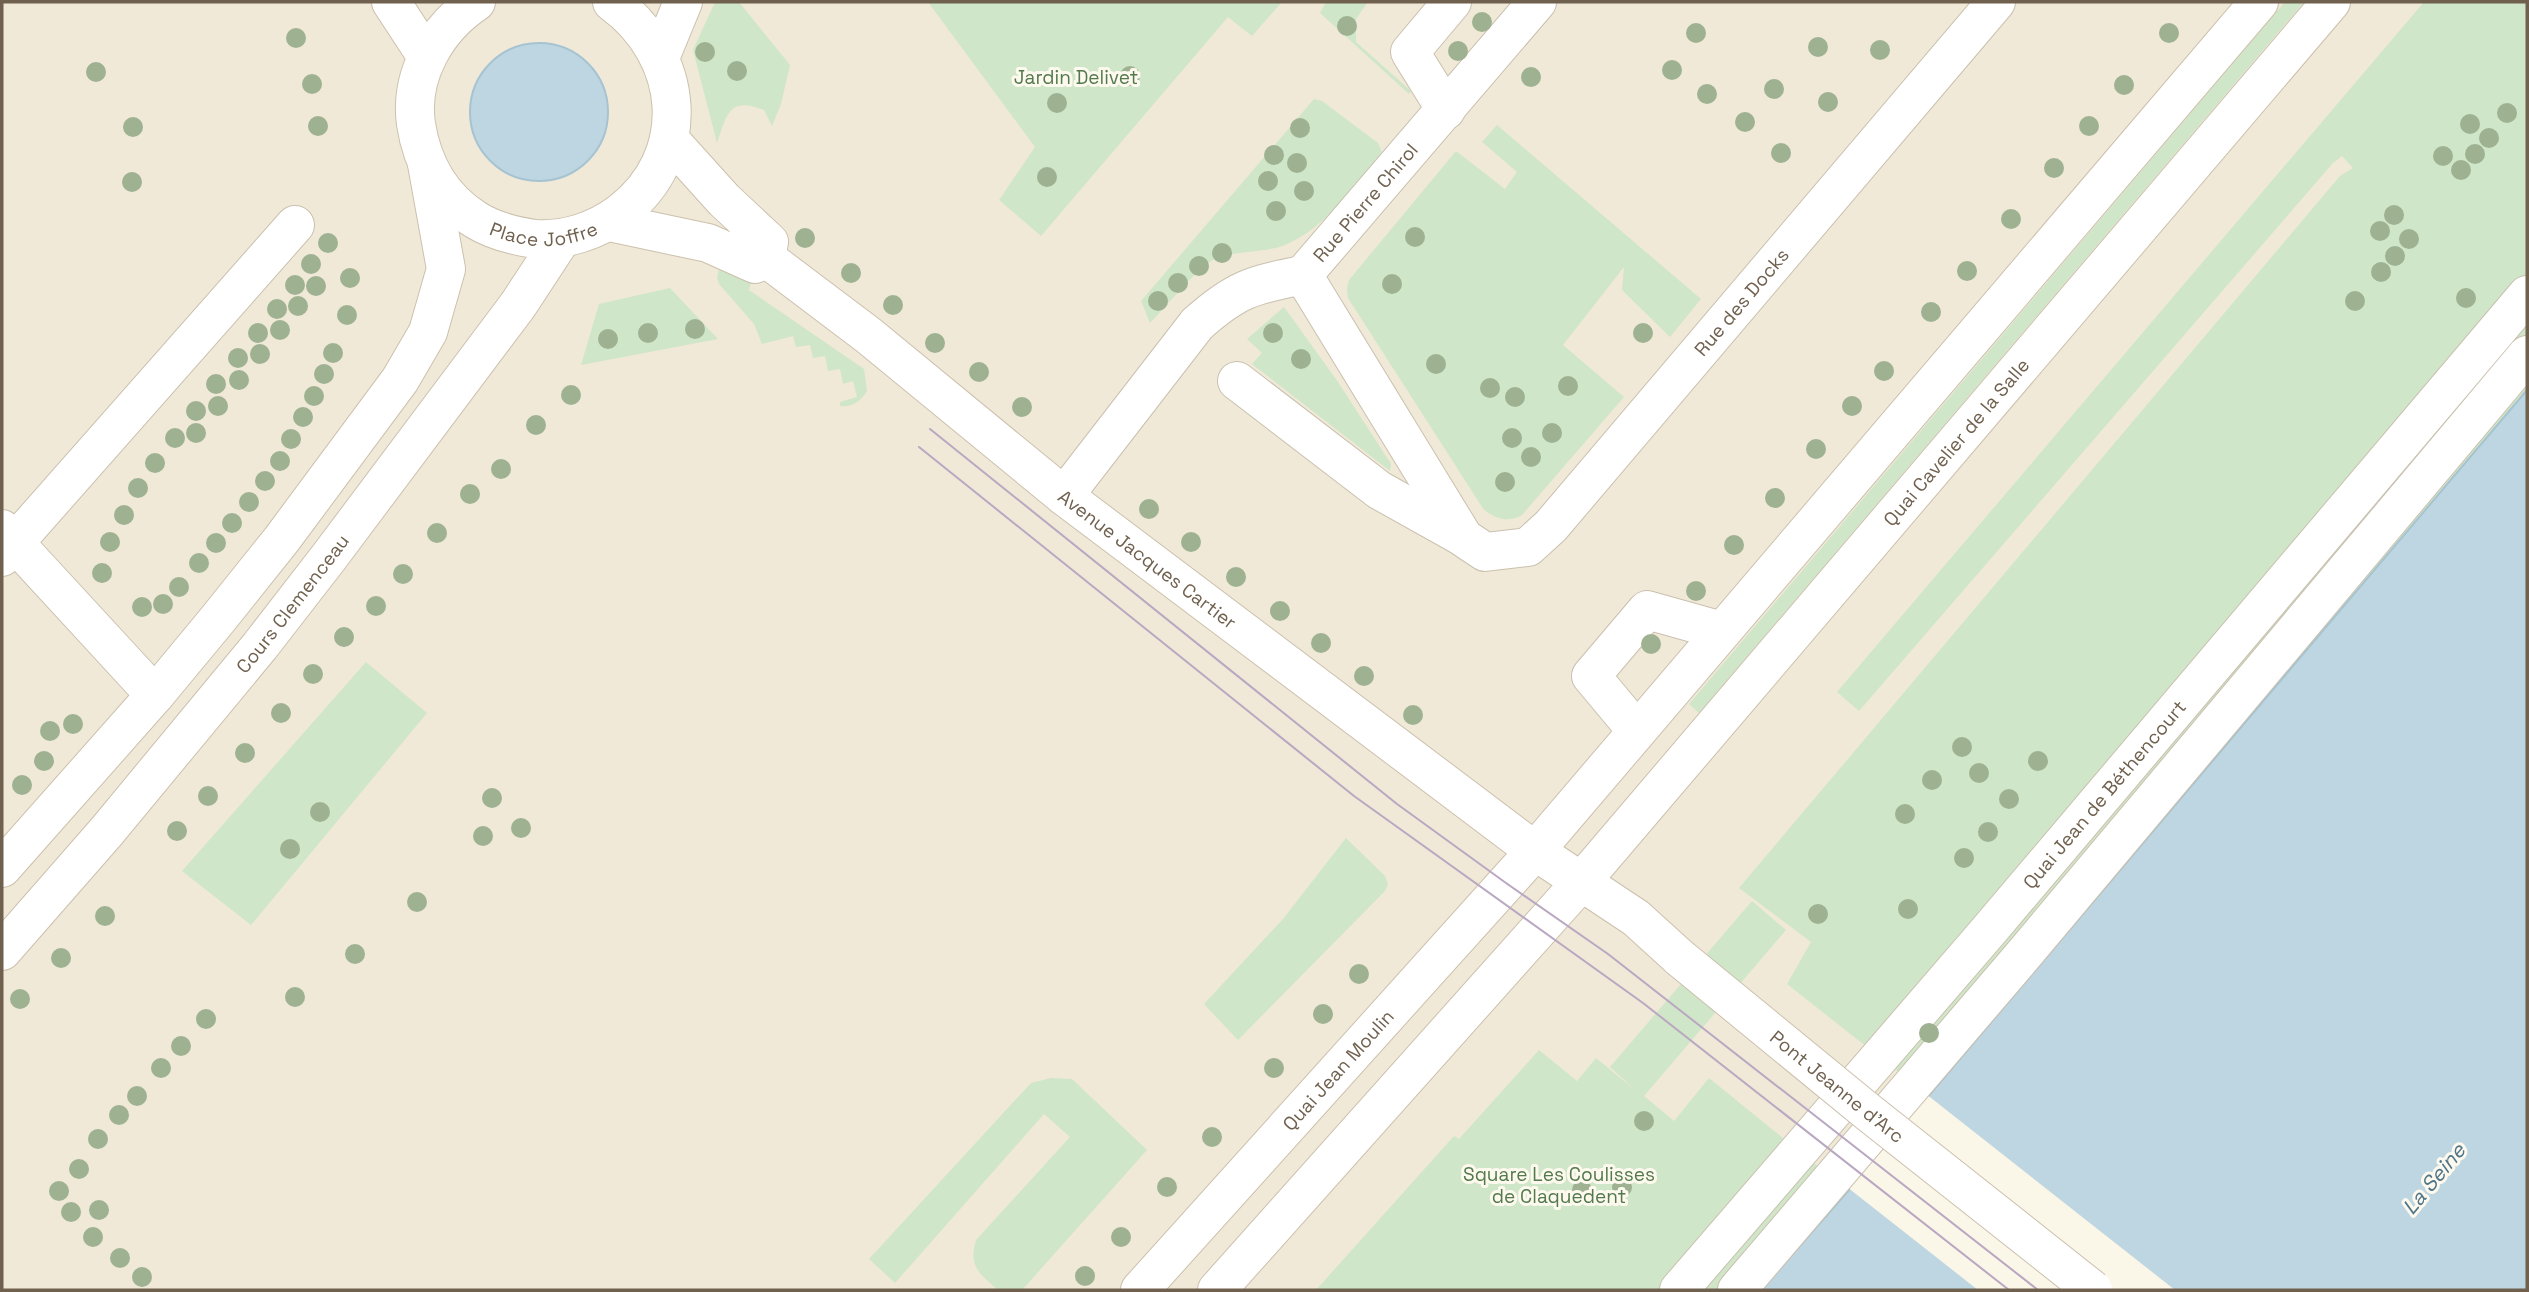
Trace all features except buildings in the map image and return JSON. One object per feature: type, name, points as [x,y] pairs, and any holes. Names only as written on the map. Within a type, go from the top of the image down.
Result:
[{"type":"street","points":[[391,2],[427,57]]},
{"type":"street","name":"Place Joffre","points":[[476,2],[449,23],[427,57],[421,72],[415,103],[418,134],[427,164],[455,204],[481,223],[521,237],[562,238],[609,222],[634,201],[650,183],[662,161],[669,139],[672,98],[668,77],[660,58],[640,26],[612,2]]},
{"type":"street","points":[[660,58],[683,2]]},
{"type":"street","points":[[1446,110],[1410,52],[1452,2]]},
{"type":"street","name":"Rue Pierre Chirol","points":[[1064,496],[1196,324],[1223,301],[1255,285],[1303,275],[1537,2]]},
{"type":"street","name":"Rue des Docks","points":[[1237,381],[1379,490],[1485,552],[1528,547],[1551,526],[1996,2]]},
{"type":"street","points":[[1535,851],[2259,2]]},
{"type":"street","name":"Quai Cavelier de la Salle","points":[[1582,881],[2331,2]]},
{"type":"street","points":[[609,222],[708,243],[755,264],[766,258],[769,242],[724,200],[669,139]]},
{"type":"street","points":[[2,868],[155,695],[313,498],[400,380],[428,332],[446,269],[427,164]]},
{"type":"street","points":[[155,695],[6,543],[295,225]]},
{"type":"street","name":"Cours Clemenceau","points":[[2,951],[107,831],[260,646],[518,305],[562,238]]},
{"type":"street","name":"Avenue Jacques Cartier","points":[[766,258],[868,335],[1064,496],[1535,851],[1582,881]]},
{"type":"street","points":[[1303,275],[1465,538]]},
{"type":"street","name":"Quai Jean de Béthencourt","points":[[1679,1290],[1982,938],[2527,295]]},
{"type":"street","points":[[1737,1290],[2007,974],[2527,355]]},
{"type":"street","points":[[1637,731],[1591,677],[1647,610],[1722,631]]},
{"type":"street","name":"Quai Jean Moulin","points":[[1140,1290],[1535,851]]},
{"type":"street","points":[[1217,1290],[1582,881]]},
{"type":"street","name":"Pont Jeanne d'Arc","points":[[1582,881],[1636,918],[1868,1112],[2093,1290]]},
{"type":"shaded area","points":[[2,2],[2527,2],[2527,390],[1761,1290],[2,1290]]},
{"type":"green space","points":[[715,2],[739,2],[790,65],[781,104],[772,126],[764,110],[743,105],[736,107],[727,116],[717,143],[693,50]]},
{"type":"green space","name":"Jardin Delivet","points":[[928,2],[1282,2],[1252,36],[1228,17],[1041,236],[999,200],[1035,147]]},
{"type":"green space","points":[[1326,2],[1368,2],[1356,19],[1356,42],[1411,91],[1409,94],[1320,13]]},
{"type":"green space","points":[[2285,2],[2304,2],[1699,713],[1689,704]]},
{"type":"green space","points":[[2424,2],[2527,2],[2527,391],[1929,1096],[1787,984],[1811,942],[1739,888],[2340,176],[2353,168],[2342,156],[2333,163],[1859,711],[1837,692]]},
{"type":"green space","points":[[1314,99],[1322,101],[1378,143],[1382,152],[1350,192],[1314,228],[1285,245],[1211,261],[1189,280],[1150,323],[1141,301]]},
{"type":"green space","points":[[1497,125],[1701,299],[1670,337],[1622,290],[1624,267],[1563,345],[1624,397],[1522,515],[1507,519],[1498,518],[1484,510],[1348,298],[1347,288],[1349,280],[1456,151],[1505,189],[1517,172],[1482,142]]},
{"type":"green space","points":[[720,264],[751,281],[749,290],[864,369],[867,391],[862,398],[852,405],[840,406],[840,402],[857,397],[853,381],[843,384],[840,369],[828,371],[825,356],[813,358],[810,345],[796,347],[793,336],[762,344],[754,324],[719,284],[717,278]]},
{"type":"green space","points":[[670,288],[718,339],[581,365],[599,304]]},
{"type":"green space","points":[[1284,307],[1338,382],[1391,464],[1390,471],[1252,364],[1262,353],[1247,339]]},
{"type":"green space","points":[[366,662],[427,713],[251,925],[182,871]]},
{"type":"green space","points":[[1346,838],[1385,876],[1388,884],[1385,891],[1238,1040],[1204,1004],[1283,919]]},
{"type":"green space","name":"Square Les Coulisses de Claquedent","points":[[1752,901],[1786,930],[1644,1096],[1674,1121],[1709,1078],[1848,1191],[1761,1290],[1316,1290],[1454,1136],[1459,1139],[1539,1050],[1577,1081],[1596,1058],[1635,1090],[1610,1067]]},
{"type":"green space","points":[[1051,1078],[1072,1079],[1147,1150],[1022,1290],[998,1290],[977,1269],[974,1257],[976,1240],[1070,1137],[1044,1114],[895,1283],[869,1259],[1031,1083]]},
{"type":"water","points":[[539,43],[565,49],[588,63],[602,86],[608,112],[602,138],[588,161],[565,175],[539,181],[513,175],[490,161],[476,138],[470,112],[476,86],[490,63],[513,49]]},
{"type":"water","name":"La Seine","points":[[2527,390],[2527,1290],[1761,1290],[1848,1191]]},
{"type":"pier","points":[[1926,1094],[2175,1290],[1978,1290],[1847,1187]]},
{"type":"tram line","points":[[930,429],[1397,804],[1608,954],[2038,1290]]},
{"type":"tram line","points":[[919,447],[1354,796],[1643,1003],[2009,1290]]}]
